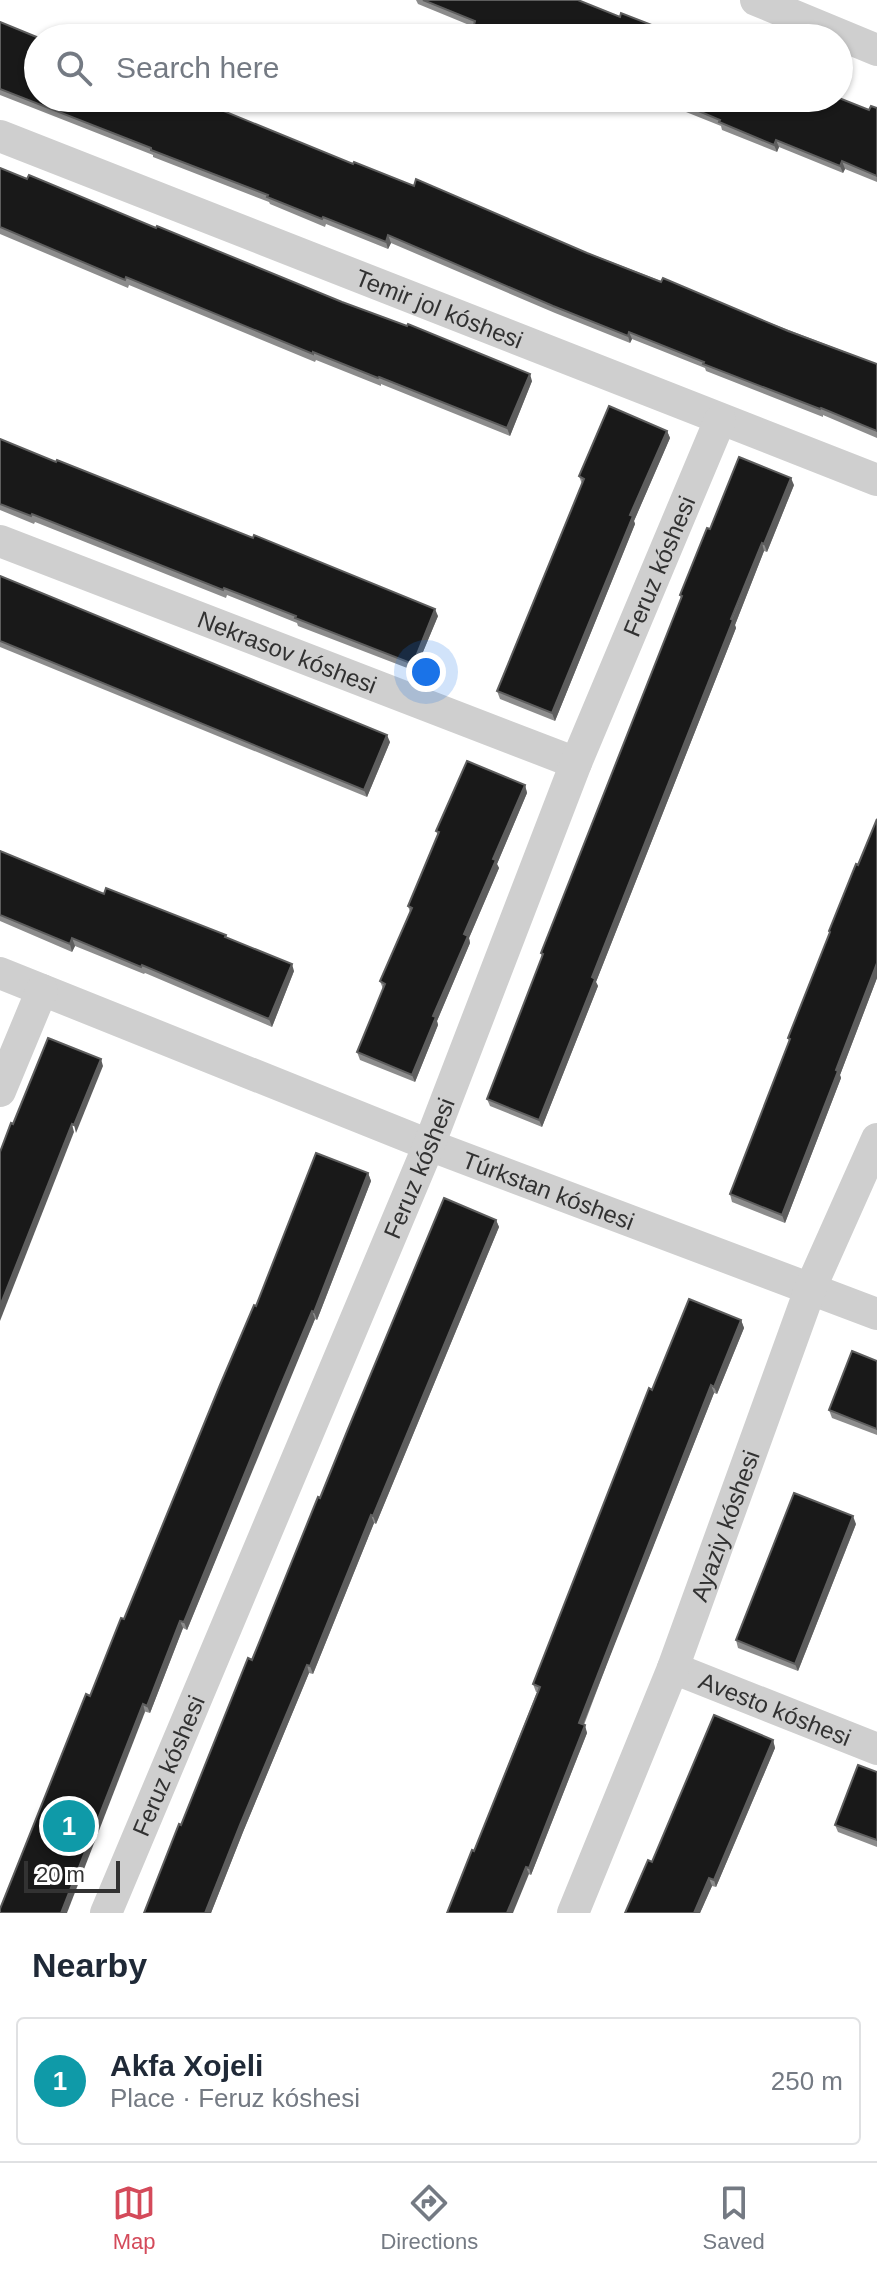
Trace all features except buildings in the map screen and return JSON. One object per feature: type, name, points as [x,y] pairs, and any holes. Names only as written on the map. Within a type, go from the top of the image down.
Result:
[{"type":"street","points":[[756,0],[814,24]]},
{"type":"street","points":[[853,40],[877,50]]},
{"type":"street","name":"Temir jol kóshesi","points":[[0,136],[877,480]]},
{"type":"street","name":"Feruz kóshesi","points":[[106,1913],[429,1145],[576,763],[720,420]]},
{"type":"street","name":"Nekrasov kóshesi","points":[[0,541],[576,763]]},
{"type":"street","name":"Túrkstan kóshesi","points":[[0,973],[429,1145],[877,1314]]},
{"type":"street","points":[[0,1091],[42,990]]},
{"type":"street","name":"Ayaziy kóshesi","points":[[573,1913],[673,1668],[811,1287],[877,1139]]},
{"type":"street","name":"Avesto kóshesi","points":[[673,1668],[877,1749]]},
{"type":"place","name":"Akfa Xojeli","points":[[69,1826]]}]
